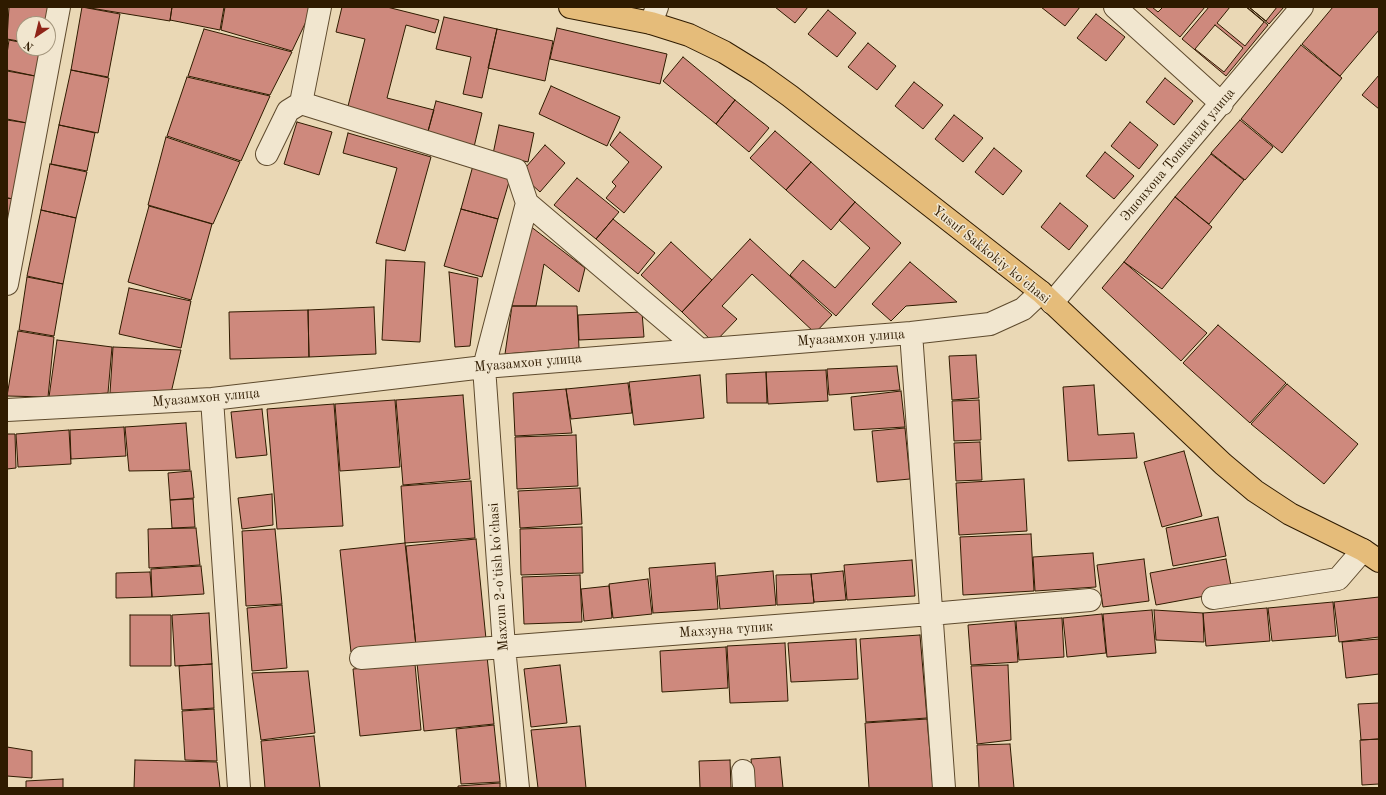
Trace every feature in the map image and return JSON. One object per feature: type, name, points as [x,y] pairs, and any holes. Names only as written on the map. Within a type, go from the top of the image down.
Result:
[{"type":"main road","name":"Yusuf Sakkokiy ko'chasi","points":[[570,7],[654,15],[689,35],[724,52],[758,73],[790,96],[1046,298],[1217,459],[1250,487],[1290,514],[1371,556]]},
{"type":"street","points":[[7,284],[59,7]]},
{"type":"street","points":[[267,154],[288,111],[301,103],[320,7]]},
{"type":"street","points":[[1115,7],[1222,104]]},
{"type":"street","name":"Эшонхона Тошканди улица","points":[[1046,298],[1222,104],[1302,7]]},
{"type":"street","points":[[301,103],[516,170],[527,203],[698,349]]},
{"type":"street","name":"Maxzun 2-o'tish ko'chasi","points":[[518,788],[504,647],[484,367],[527,203]]},
{"type":"street","name":"Муазамхон улица","points":[[7,410],[212,399],[484,367],[911,333],[990,324],[1046,298]]},
{"type":"street","points":[[911,333],[944,788]]},
{"type":"street","points":[[212,399],[239,788]]},
{"type":"street","points":[[1213,598],[1338,578],[1371,556]]},
{"type":"street","name":"Махзуна тупик","points":[[361,658],[931,614],[1090,600]]},
{"type":"building","points":[[9,7],[48,7],[46,16],[16,16],[16,41],[7,39]]},
{"type":"building","points":[[82,7],[120,14],[108,77],[71,70]]},
{"type":"building","points":[[84,7],[172,7],[170,21]]},
{"type":"building","points":[[172,7],[224,7],[220,30],[170,20]]},
{"type":"building","points":[[225,7],[313,7],[292,51],[221,30]]},
{"type":"building","points":[[342,7],[387,7],[439,20],[435,33],[406,25],[387,98],[434,110],[427,135],[346,114],[365,39],[336,32]]},
{"type":"building","points":[[775,7],[808,7],[795,23]]},
{"type":"building","points":[[1041,7],[1080,7],[1065,26]]},
{"type":"building","points":[[1145,7],[1205,7],[1180,37]]},
{"type":"building","points":[[1152,7],[1163,7],[1158,12]]},
{"type":"building","points":[[1209,7],[1247,7],[1268,25],[1226,76],[1182,39]]},
{"type":"building","points":[[1230,7],[1246,7],[1264,22],[1245,46],[1217,23]]},
{"type":"building","points":[[1249,7],[1277,7],[1266,21]]},
{"type":"building","points":[[1249,7],[1284,7],[1269,24]]},
{"type":"building","points":[[1333,7],[1379,7],[1379,30],[1340,76],[1302,44]]},
{"type":"building","points":[[828,10],[856,33],[837,57],[808,34]]},
{"type":"building","points":[[1096,14],[1125,37],[1106,61],[1077,38]]},
{"type":"building","points":[[444,17],[497,29],[482,98],[463,94],[471,57],[436,49]]},
{"type":"building","points":[[1215,25],[1243,48],[1224,72],[1195,49]]},
{"type":"building","points":[[557,28],[667,54],[660,84],[550,59]]},
{"type":"building","points":[[204,29],[292,52],[270,95],[188,76]]},
{"type":"building","points":[[497,29],[553,41],[545,81],[488,68]]},
{"type":"building","points":[[9,40],[16,41],[16,56],[39,56],[35,76],[7,70]]},
{"type":"building","points":[[868,43],[896,66],[877,90],[848,67]]},
{"type":"building","points":[[1301,45],[1342,78],[1282,153],[1241,119]]},
{"type":"building","points":[[683,57],[735,100],[716,124],[663,81]]},
{"type":"building","points":[[71,70],[109,78],[98,133],[59,125]]},
{"type":"building","points":[[7,71],[35,76],[27,123],[7,119]]},
{"type":"building","points":[[1379,75],[1379,109],[1362,95]]},
{"type":"building","points":[[187,77],[270,96],[241,161],[167,136]]},
{"type":"building","points":[[1165,78],[1193,101],[1174,125],[1146,102]]},
{"type":"building","points":[[914,82],[943,105],[923,129],[895,106]]},
{"type":"building","points":[[551,86],[620,117],[607,146],[539,114]]},
{"type":"building","points":[[735,100],[769,128],[749,152],[716,124]]},
{"type":"building","points":[[436,101],[482,113],[474,147],[427,135]]},
{"type":"building","points":[[954,115],[983,138],[963,162],[935,139]]},
{"type":"building","points":[[7,120],[27,123],[14,199],[7,198]]},
{"type":"building","points":[[1240,120],[1273,147],[1245,180],[1211,153]]},
{"type":"building","points":[[297,122],[332,132],[319,175],[284,164]]},
{"type":"building","points":[[1130,122],[1158,145],[1139,169],[1111,146]]},
{"type":"building","points":[[59,125],[95,133],[87,171],[51,164]]},
{"type":"building","points":[[499,125],[534,133],[528,162],[493,154]]},
{"type":"building","points":[[775,131],[811,162],[786,190],[750,158]]},
{"type":"building","points":[[620,132],[662,167],[624,213],[606,198],[616,186],[612,182],[629,162],[610,145]]},
{"type":"building","points":[[348,133],[431,157],[405,251],[376,243],[397,168],[343,153]]},
{"type":"building","points":[[166,137],[240,162],[213,224],[148,205]]},
{"type":"building","points":[[545,145],[565,163],[540,192],[520,174]]},
{"type":"building","points":[[994,148],[1022,171],[1003,195],[975,172]]},
{"type":"building","points":[[1105,152],[1134,176],[1114,199],[1086,176]]},
{"type":"building","points":[[1211,154],[1244,180],[1209,224],[1175,197]]},
{"type":"building","points":[[474,162],[512,172],[498,219],[461,209]]},
{"type":"building","points":[[811,162],[855,202],[831,230],[786,190]]},
{"type":"building","points":[[50,164],[87,172],[76,218],[41,210]]},
{"type":"building","points":[[577,178],[619,212],[596,239],[554,205]]},
{"type":"building","points":[[1175,197],[1212,227],[1162,289],[1124,262]]},
{"type":"building","points":[[7,198],[14,199],[7,234]]},
{"type":"building","points":[[855,202],[901,243],[836,316],[790,275],[803,260],[835,288],[870,248],[839,220]]},
{"type":"building","points":[[1060,203],[1088,226],[1069,250],[1041,227]]},
{"type":"building","points":[[149,206],[212,224],[191,300],[128,282]]},
{"type":"building","points":[[461,209],[498,219],[482,277],[444,266]]},
{"type":"building","points":[[41,210],[76,218],[63,284],[27,276]]},
{"type":"building","points":[[613,219],[655,253],[638,274],[596,239]]},
{"type":"building","points":[[530,226],[585,268],[579,292],[544,264],[536,306],[512,306]]},
{"type":"building","points":[[750,239],[832,315],[815,333],[752,274],[722,306],[737,319],[714,343],[682,312]]},
{"type":"building","points":[[671,242],[712,280],[682,312],[641,275]]},
{"type":"building","points":[[386,260],[425,262],[420,342],[382,340]]},
{"type":"building","points":[[910,262],[957,302],[906,306],[891,321],[872,304]]},
{"type":"building","points":[[1124,262],[1207,333],[1181,361],[1102,288]]},
{"type":"building","points":[[449,272],[478,278],[470,346],[455,347]]},
{"type":"building","points":[[27,277],[63,284],[54,336],[19,330]]},
{"type":"building","points":[[129,288],[191,301],[181,348],[119,334]]},
{"type":"building","points":[[512,306],[577,306],[579,348],[505,354]]},
{"type":"building","points":[[374,307],[376,354],[309,357],[308,310]]},
{"type":"building","points":[[308,310],[309,357],[230,359],[229,312]]},
{"type":"building","points":[[642,312],[644,337],[579,340],[578,315]]},
{"type":"building","points":[[1218,325],[1286,383],[1250,423],[1183,363]]},
{"type":"building","points":[[18,331],[54,337],[48,397],[7,396]]},
{"type":"building","points":[[57,340],[112,347],[108,393],[49,397]]},
{"type":"building","points":[[113,347],[181,350],[171,393],[110,393]]},
{"type":"building","points":[[976,355],[979,398],[952,400],[949,356]]},
{"type":"building","points":[[897,366],[900,390],[829,395],[827,369]]},
{"type":"building","points":[[826,370],[828,401],[768,404],[766,372]]},
{"type":"building","points":[[766,372],[767,403],[727,403],[726,374]]},
{"type":"building","points":[[700,375],[704,418],[634,425],[629,382]]},
{"type":"building","points":[[628,383],[632,413],[571,419],[566,389]]},
{"type":"building","points":[[1287,384],[1358,444],[1324,484],[1251,424]]},
{"type":"building","points":[[1094,385],[1098,435],[1134,433],[1137,458],[1068,461],[1063,387]]},
{"type":"building","points":[[566,389],[572,433],[515,436],[513,393]]},
{"type":"building","points":[[901,391],[905,427],[854,430],[851,397]]},
{"type":"building","points":[[463,395],[470,479],[403,485],[396,400]]},
{"type":"building","points":[[395,400],[400,467],[340,471],[335,404]]},
{"type":"building","points":[[979,400],[981,440],[954,441],[952,401]]},
{"type":"building","points":[[334,404],[343,526],[277,529],[267,409]]},
{"type":"building","points":[[262,409],[267,455],[236,458],[231,412]]},
{"type":"building","points":[[186,423],[190,470],[129,471],[125,427]]},
{"type":"building","points":[[124,427],[126,456],[71,459],[70,430]]},
{"type":"building","points":[[905,428],[910,479],[877,482],[872,431]]},
{"type":"building","points":[[69,430],[71,464],[18,467],[16,434]]},
{"type":"building","points":[[7,434],[15,434],[16,468],[7,469]]},
{"type":"building","points":[[576,435],[578,486],[517,489],[515,437]]},
{"type":"building","points":[[980,442],[982,480],[956,481],[954,443]]},
{"type":"building","points":[[1184,451],[1202,516],[1162,527],[1144,462]]},
{"type":"building","points":[[191,471],[194,498],[170,500],[168,473]]},
{"type":"building","points":[[1024,479],[1027,531],[959,535],[956,483]]},
{"type":"building","points":[[471,481],[475,538],[405,543],[401,486]]},
{"type":"building","points":[[580,488],[582,524],[520,528],[518,491]]},
{"type":"building","points":[[272,494],[273,525],[242,529],[238,498]]},
{"type":"building","points":[[193,499],[195,527],[172,528],[170,500]]},
{"type":"building","points":[[1218,517],[1226,556],[1173,566],[1166,528]]},
{"type":"building","points":[[582,527],[583,573],[521,575],[520,529]]},
{"type":"building","points":[[196,528],[200,565],[149,568],[148,529]]},
{"type":"building","points":[[275,529],[282,604],[246,606],[242,531]]},
{"type":"building","points":[[1031,534],[1034,591],[963,595],[960,537]]},
{"type":"building","points":[[476,539],[486,639],[416,646],[406,546]]},
{"type":"building","points":[[405,543],[416,646],[351,652],[340,550]]},
{"type":"building","points":[[1093,553],[1096,587],[1035,591],[1033,557]]},
{"type":"building","points":[[1144,559],[1149,601],[1103,607],[1097,565]]},
{"type":"building","points":[[1226,559],[1232,591],[1156,605],[1150,573]]},
{"type":"building","points":[[912,560],[915,596],[847,600],[844,565]]},
{"type":"building","points":[[715,563],[718,609],[653,613],[649,568]]},
{"type":"building","points":[[201,566],[204,594],[152,597],[151,569]]},
{"type":"building","points":[[773,571],[776,605],[720,609],[717,576]]},
{"type":"building","points":[[843,571],[846,600],[814,602],[811,574]]},
{"type":"building","points":[[150,572],[152,597],[116,598],[116,573]]},
{"type":"building","points":[[811,574],[814,603],[777,605],[776,575]]},
{"type":"building","points":[[580,575],[582,622],[524,624],[522,577]]},
{"type":"building","points":[[648,579],[652,614],[613,618],[609,584]]},
{"type":"building","points":[[609,586],[612,618],[584,621],[581,589]]},
{"type":"building","points":[[1379,597],[1379,637],[1339,642],[1334,602]]},
{"type":"building","points":[[1333,602],[1336,636],[1272,641],[1268,608]]},
{"type":"building","points":[[282,605],[287,668],[252,671],[247,608]]},
{"type":"building","points":[[1267,608],[1270,641],[1206,646],[1203,613]]},
{"type":"building","points":[[1152,610],[1156,653],[1107,657],[1103,614]]},
{"type":"building","points":[[1154,610],[1203,613],[1204,642],[1156,640]]},
{"type":"building","points":[[209,613],[212,664],[175,666],[172,615]]},
{"type":"building","points":[[1102,614],[1106,653],[1067,657],[1063,618]]},
{"type":"building","points":[[130,615],[171,615],[171,666],[130,666]]},
{"type":"building","points":[[1062,618],[1064,657],[1019,660],[1016,621]]},
{"type":"building","points":[[1015,621],[1018,662],[971,665],[968,625]]},
{"type":"building","points":[[920,635],[927,718],[866,722],[860,639]]},
{"type":"building","points":[[856,639],[858,679],[791,682],[788,643]]},
{"type":"building","points":[[1379,639],[1379,674],[1346,678],[1342,642]]},
{"type":"building","points":[[785,643],[788,701],[730,703],[727,646]]},
{"type":"building","points":[[726,647],[728,688],[662,692],[660,651]]},
{"type":"building","points":[[487,656],[494,724],[424,731],[417,663]]},
{"type":"building","points":[[212,664],[214,708],[182,710],[179,666]]},
{"type":"building","points":[[415,664],[421,730],[360,736],[353,669]]},
{"type":"building","points":[[560,665],[567,723],[531,727],[524,669]]},
{"type":"building","points":[[1008,665],[1011,740],[977,744],[971,666]]},
{"type":"building","points":[[308,671],[315,733],[261,740],[252,673]]},
{"type":"building","points":[[1379,703],[1379,739],[1361,740],[1358,704]]},
{"type":"building","points":[[214,709],[217,761],[185,760],[182,711]]},
{"type":"building","points":[[927,719],[933,788],[869,788],[865,723]]},
{"type":"building","points":[[494,725],[500,782],[461,784],[456,729]]},
{"type":"building","points":[[580,726],[586,788],[538,788],[531,730]]},
{"type":"building","points":[[314,736],[320,788],[265,788],[261,741]]},
{"type":"building","points":[[1379,739],[1379,784],[1362,785],[1360,740]]},
{"type":"building","points":[[1010,744],[1014,788],[979,788],[977,745]]},
{"type":"building","points":[[7,747],[32,751],[32,778],[7,776]]},
{"type":"building","points":[[780,757],[783,788],[754,788],[751,759]]},
{"type":"building","points":[[135,760],[217,762],[220,788],[134,788]]},
{"type":"building","points":[[730,760],[731,788],[700,788],[699,761]]},
{"type":"building","points":[[63,779],[63,788],[26,788],[26,781]]},
{"type":"building","points":[[500,783],[500,788],[458,788],[458,786]]}]
